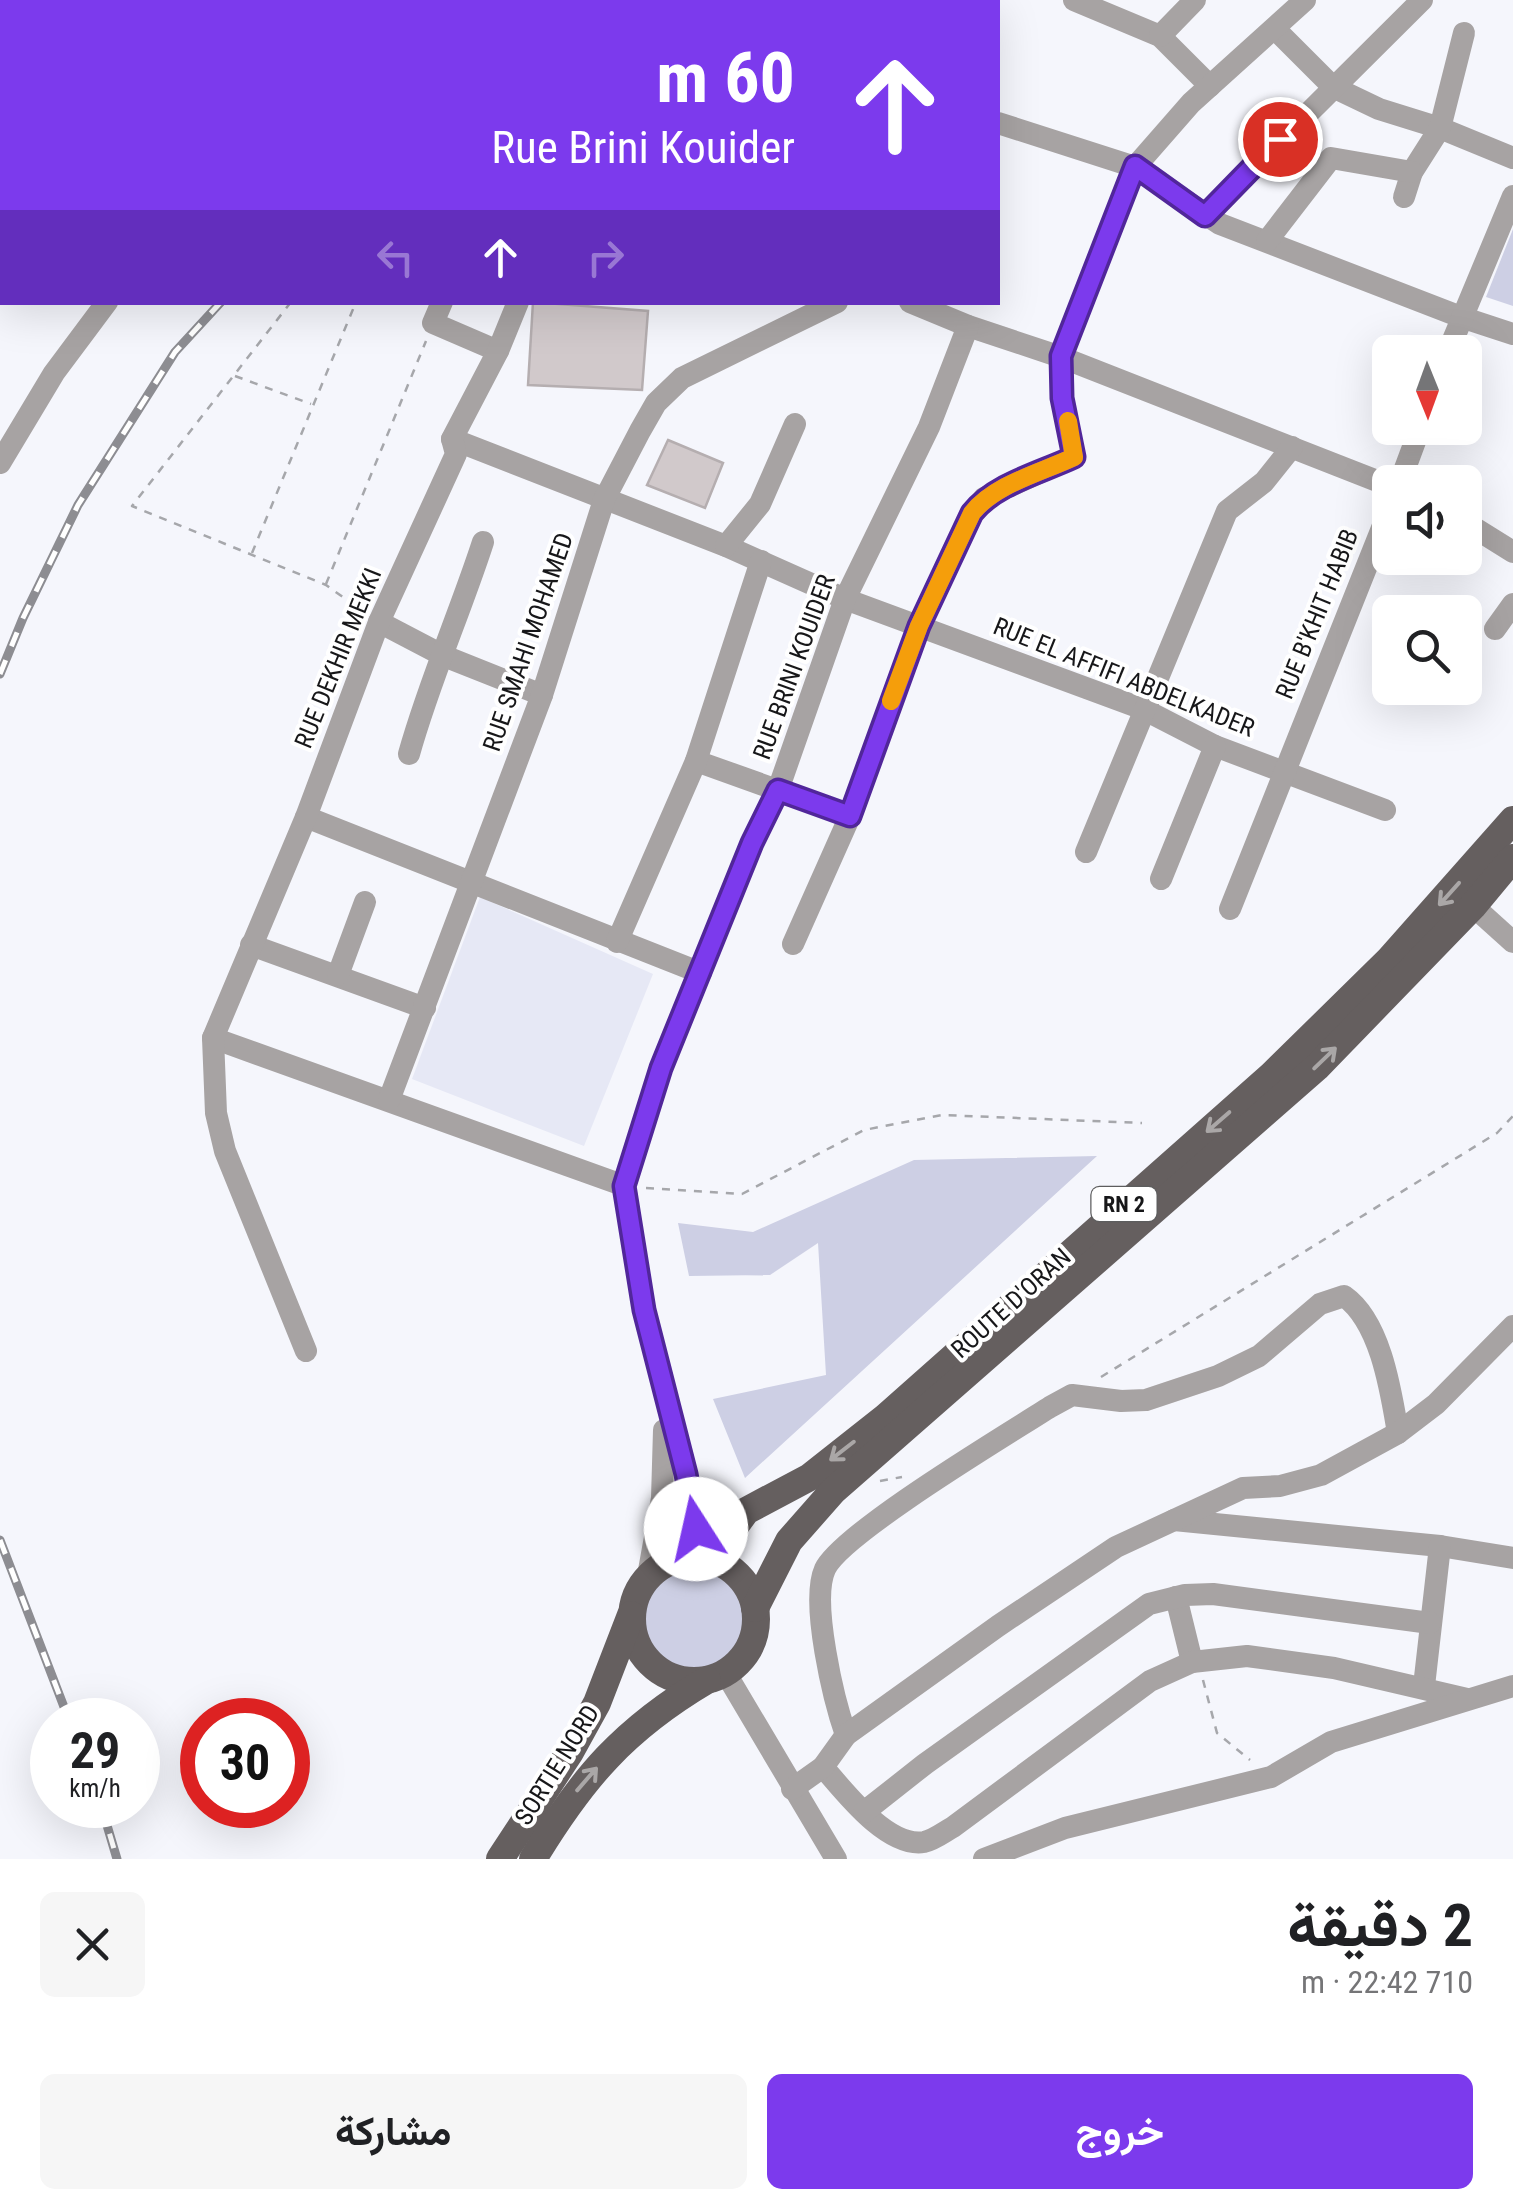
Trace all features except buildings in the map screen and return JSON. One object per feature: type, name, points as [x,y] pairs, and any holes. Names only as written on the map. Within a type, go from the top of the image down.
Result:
[{"type":"main road","name":"ROUTE D'ORAN","points":[[706,1558],[746,1511],[810,1476],[886,1416],[1272,1075],[1390,960],[1513,820]]},
{"type":"main road","name":"ROUTE D'ORAN","points":[[755,1608],[790,1541],[833,1490],[1316,1067],[1472,906],[1513,858]]},
{"type":"main road","points":[[533,1859],[569,1800],[605,1758],[679,1696],[716,1676],[740,1660],[750,1645],[756,1627],[755,1608],[740,1578],[706,1558],[672,1560],[648,1576],[634,1600],[633,1633],[652,1666],[669,1676],[688,1680],[716,1676]]},
{"type":"main road","name":"SORTIE NORD","points":[[500,1859],[597,1703],[632,1614]]},
{"type":"street","points":[[1074,0],[1160,36],[1210,86]]},
{"type":"street","points":[[1160,36],[1195,0]]},
{"type":"street","points":[[792,944],[850,816],[919,626],[966,524],[984,498],[1074,457],[1062,398],[1061,356],[1135,166],[1210,86],[1305,0]]},
{"type":"street","points":[[1205,216],[1422,0]]},
{"type":"street","points":[[1275,29],[1333,87],[1379,109],[1440,128],[1513,158]]},
{"type":"street","points":[[1404,197],[1412,172],[1440,128],[1464,33]]},
{"type":"street","points":[[1000,124],[1135,166],[1205,216],[1513,334]]},
{"type":"street","points":[[1266,241],[1331,158],[1412,172]]},
{"type":"street","points":[[1454,335],[1513,196]]},
{"type":"street","points":[[0,463],[54,373],[105,305]]},
{"type":"street","name":"RUE DEKHIR MEKKI","points":[[213,1038],[306,817],[379,622],[456,454],[452,440],[517,305]]},
{"type":"street","name":"RUE SMAHI MOHAMED","points":[[389,1100],[542,694],[604,500],[656,403],[682,378],[831,305]]},
{"type":"street","points":[[917,305],[1061,356],[1372,479]]},
{"type":"street","points":[[438,312],[498,351]]},
{"type":"street","name":"RUE BRINI KOUIDER","points":[[659,1377],[624,1186],[661,1068],[752,843],[778,790],[845,599],[929,427],[968,326]]},
{"type":"street","points":[[726,546],[760,504],[795,424]]},
{"type":"street","name":"RUE EL AFFIFI ABDELKADER","points":[[452,440],[726,546],[845,599],[1143,710],[1215,746],[1385,810]]},
{"type":"street","points":[[1086,852],[1227,511],[1264,482],[1292,447]]},
{"type":"street","points":[[1482,533],[1513,552]]},
{"type":"street","points":[[409,754],[423,704],[444,656],[483,542]]},
{"type":"street","name":"RUE B'KHIT HABIB","points":[[1230,909],[1372,552]]},
{"type":"street","points":[[617,942],[696,761],[761,561]]},
{"type":"street","points":[[1495,630],[1513,604]]},
{"type":"street","points":[[379,622],[444,656],[542,694]]},
{"type":"street","points":[[1161,879],[1215,746]]},
{"type":"street","points":[[696,761],[850,816]]},
{"type":"street","points":[[306,817],[701,973]]},
{"type":"street","points":[[338,975],[365,902]]},
{"type":"street","points":[[1472,906],[1513,942]]},
{"type":"street","points":[[251,945],[426,1008]]},
{"type":"street","points":[[306,1351],[225,1151],[216,1113],[213,1038],[624,1186]]},
{"type":"street","points":[[846,1736],[826,1656],[821,1592],[824,1571],[864,1530],[1072,1395],[1146,1400],[1193,1385],[1259,1356],[1320,1304],[1344,1296],[1362,1314],[1384,1364],[1398,1433]]},
{"type":"street","points":[[792,1789],[824,1767],[846,1736],[1116,1547],[1243,1488],[1280,1486],[1321,1475],[1398,1433],[1458,1383],[1513,1326]]},
{"type":"street","points":[[659,1377],[706,1558]]},
{"type":"street","points":[[648,1576],[662,1498],[665,1445],[659,1377]]},
{"type":"street","points":[[1171,1520],[1440,1546],[1513,1558]]},
{"type":"street","points":[[1424,1686],[1440,1546]]},
{"type":"street","points":[[864,1812],[1149,1604],[1213,1594],[1430,1623]]},
{"type":"street","points":[[1176,1597],[1192,1662]]},
{"type":"street","points":[[824,1767],[882,1828],[910,1842],[936,1837],[1150,1681],[1192,1662],[1247,1656],[1334,1668],[1467,1699]]},
{"type":"street","points":[[716,1676],[836,1859]]},
{"type":"street","points":[[984,1859],[1065,1828],[1271,1777],[1331,1742],[1513,1686]]},
{"type":"path","points":[[289,305],[132,506],[326,585],[379,622]]},
{"type":"path","points":[[251,554],[355,305]]},
{"type":"path","points":[[326,585],[438,312]]},
{"type":"path","points":[[234,375],[311,404]]},
{"type":"path","points":[[624,1186],[742,1194],[864,1130],[942,1115],[1142,1123]]},
{"type":"path","points":[[1072,1395],[1497,1134],[1513,1116]]},
{"type":"path","points":[[870,1483],[907,1476]]},
{"type":"path","points":[[1192,1662],[1204,1682],[1217,1733],[1271,1777]]},
{"type":"shaded area","points":[[1513,229],[1513,306],[1486,297]]},
{"type":"shaded area","points":[[480,897],[653,974],[584,1146],[412,1079]]},
{"type":"shaded area","points":[[1097,1156],[745,1478],[713,1399],[826,1375],[818,1243],[770,1275],[689,1276],[678,1223],[753,1232],[914,1160]]},
{"type":"shaded area","points":[[694,1569],[713,1573],[729,1584],[740,1600],[744,1619],[740,1638],[729,1654],[713,1665],[694,1669],[675,1665],[659,1654],[648,1638],[644,1619],[648,1600],[659,1584],[675,1573]]},
{"type":"railway","points":[[0,674],[78,505],[175,352],[218,305]]},
{"type":"railway","points":[[0,1540],[61,1698]]},
{"type":"railway","points":[[108,1828],[117,1859]]},
{"type":"slow traffic","points":[[891,701],[919,626],[972,513],[984,498],[1002,488],[1074,457],[1068,421]]},
{"type":"route","points":[[696,1529],[644,1310],[624,1186],[661,1068],[752,843],[778,790],[850,816],[919,626],[972,513],[984,498],[1002,488],[1074,457],[1062,398],[1061,356],[1135,166],[1205,216],[1280,139]]}]
